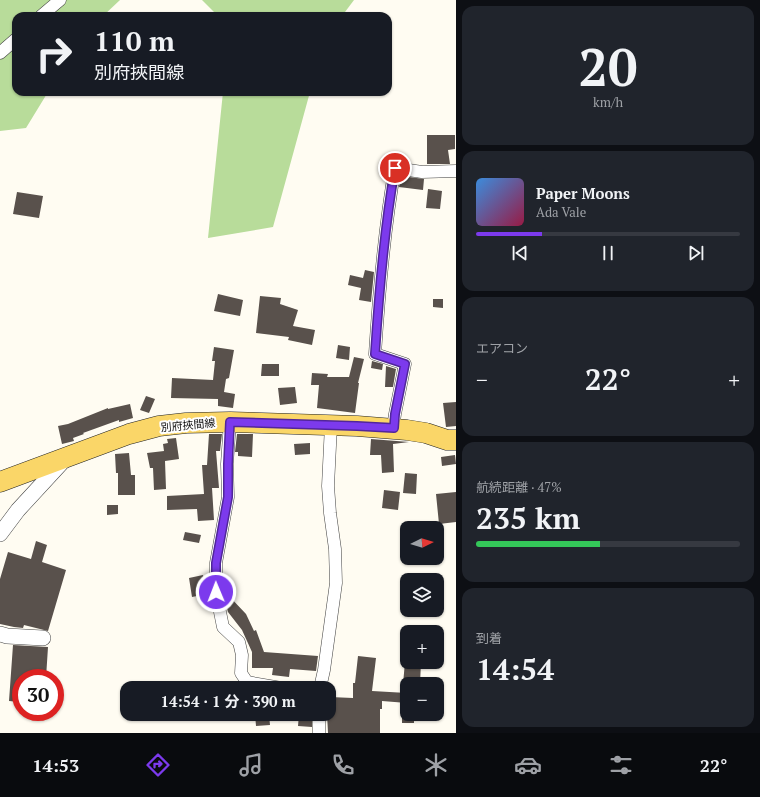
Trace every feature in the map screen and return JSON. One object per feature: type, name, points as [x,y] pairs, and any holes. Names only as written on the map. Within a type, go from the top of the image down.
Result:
[{"type":"main road","name":"別府挾間線","points":[[0,482],[129,434],[160,426],[186,423],[230,422],[394,428],[418,432],[447,440],[456,440]]},
{"type":"street","points":[[46,12],[60,0]]},
{"type":"street","points":[[0,53],[12,42]]},
{"type":"street","points":[[394,428],[395,414],[405,364],[375,354],[378,306],[389,202],[395,168],[422,172],[456,171]]},
{"type":"street","points":[[230,422],[228,497],[216,563],[216,592],[223,627],[239,642],[242,655],[241,673],[246,681]]},
{"type":"street","points":[[321,681],[336,583],[335,549],[328,486],[331,425]]},
{"type":"street","points":[[0,534],[18,510],[68,456]]},
{"type":"street","points":[[0,634],[7,636],[43,638]]},
{"type":"street","points":[[319,721],[319,733]]},
{"type":"green space","points":[[0,0],[120,0],[107,12],[12,12],[12,96],[46,96],[26,128],[0,131]]},
{"type":"green space","points":[[202,0],[354,0],[345,12],[214,12]]},
{"type":"green space","points":[[223,96],[309,96],[273,227],[208,238]]},
{"type":"building","points":[[427,135],[455,135],[455,149],[448,150],[450,164],[427,164]]},
{"type":"building","points":[[401,176],[424,179],[423,190],[399,187]]},
{"type":"building","points":[[428,189],[442,191],[440,209],[426,208]]},
{"type":"building","points":[[17,192],[43,196],[39,218],[13,214]]},
{"type":"building","points":[[365,270],[374,272],[371,302],[359,300],[361,288],[348,285],[350,275],[363,278]]},
{"type":"building","points":[[218,294],[243,300],[240,316],[214,311]]},
{"type":"building","points":[[260,296],[281,298],[280,304],[298,310],[293,326],[315,330],[312,345],[288,340],[289,337],[256,333]]},
{"type":"building","points":[[433,299],[443,299],[443,308],[433,307]]},
{"type":"building","points":[[338,345],[350,347],[349,360],[336,358]]},
{"type":"building","points":[[214,347],[234,350],[229,378],[226,379],[224,392],[235,394],[233,408],[218,406],[218,399],[171,398],[172,378],[213,380],[215,361],[212,361]]},
{"type":"building","points":[[354,357],[364,359],[358,383],[355,413],[317,408],[319,385],[311,385],[312,373],[328,374],[327,377],[349,377]]},
{"type":"building","points":[[372,361],[383,364],[382,370],[371,368]]},
{"type":"building","points":[[262,364],[279,364],[279,376],[261,376]]},
{"type":"building","points":[[386,366],[396,369],[393,387],[385,387]]},
{"type":"building","points":[[295,387],[297,403],[280,405],[278,388]]},
{"type":"building","points":[[146,396],[155,399],[149,413],[140,410]]},
{"type":"building","points":[[456,402],[456,426],[446,427],[443,403]]},
{"type":"building","points":[[130,404],[133,418],[119,422],[119,420],[83,433],[84,434],[73,438],[74,441],[62,444],[58,426],[68,424],[108,408]]},
{"type":"building","points":[[209,434],[222,434],[220,451],[216,451],[219,488],[212,488],[214,520],[198,521],[197,509],[167,510],[167,496],[204,494],[202,465],[207,465]]},
{"type":"building","points":[[237,434],[253,434],[252,457],[238,456],[238,452],[235,452]]},
{"type":"building","points":[[176,438],[179,459],[165,461],[166,489],[154,490],[153,468],[150,468],[147,453],[164,451],[163,444],[168,443],[167,439]]},
{"type":"building","points":[[371,439],[409,442],[393,444],[394,472],[382,473],[381,455],[370,455]]},
{"type":"building","points":[[310,443],[310,454],[295,455],[294,444]]},
{"type":"building","points":[[129,453],[131,475],[135,475],[135,495],[118,495],[118,473],[116,473],[115,454]]},
{"type":"building","points":[[455,455],[456,464],[442,466],[441,457]]},
{"type":"building","points":[[405,473],[417,474],[416,494],[403,493]]},
{"type":"building","points":[[384,490],[400,492],[398,510],[382,508]]},
{"type":"building","points":[[456,492],[456,522],[444,523],[444,521],[439,521],[436,494]]},
{"type":"building","points":[[107,505],[118,505],[118,514],[107,515]]},
{"type":"building","points":[[185,532],[201,535],[199,543],[183,540]]},
{"type":"building","points":[[36,541],[47,545],[42,562],[66,570],[48,631],[24,625],[23,628],[0,624],[0,579],[8,552],[31,559]]},
{"type":"building","points":[[203,575],[207,594],[192,597],[189,578]]},
{"type":"building","points":[[229,596],[246,614],[254,631],[256,630],[264,652],[318,656],[316,671],[290,669],[289,677],[272,675],[273,668],[252,668],[252,652],[242,630],[228,612],[225,600]]},
{"type":"building","points":[[13,645],[48,647],[47,669],[12,669],[12,701],[9,701]]},
{"type":"building","points":[[358,656],[376,658],[372,691],[400,693],[400,702],[382,701],[382,709],[380,709],[380,733],[328,733],[327,721],[336,721],[336,697],[353,698],[353,683],[355,683]]},
{"type":"building","points":[[404,669],[421,669],[420,677],[404,677]]},
{"type":"building","points":[[256,721],[270,721],[270,725],[256,726]]},
{"type":"building","points":[[298,721],[312,721],[312,727],[298,726]]},
{"type":"building","points":[[402,721],[414,721],[414,723],[402,723]]},
{"type":"route","points":[[216,592],[216,563],[228,497],[230,422],[394,428],[395,414],[405,364],[375,354],[378,306],[389,202],[395,168]]}]
